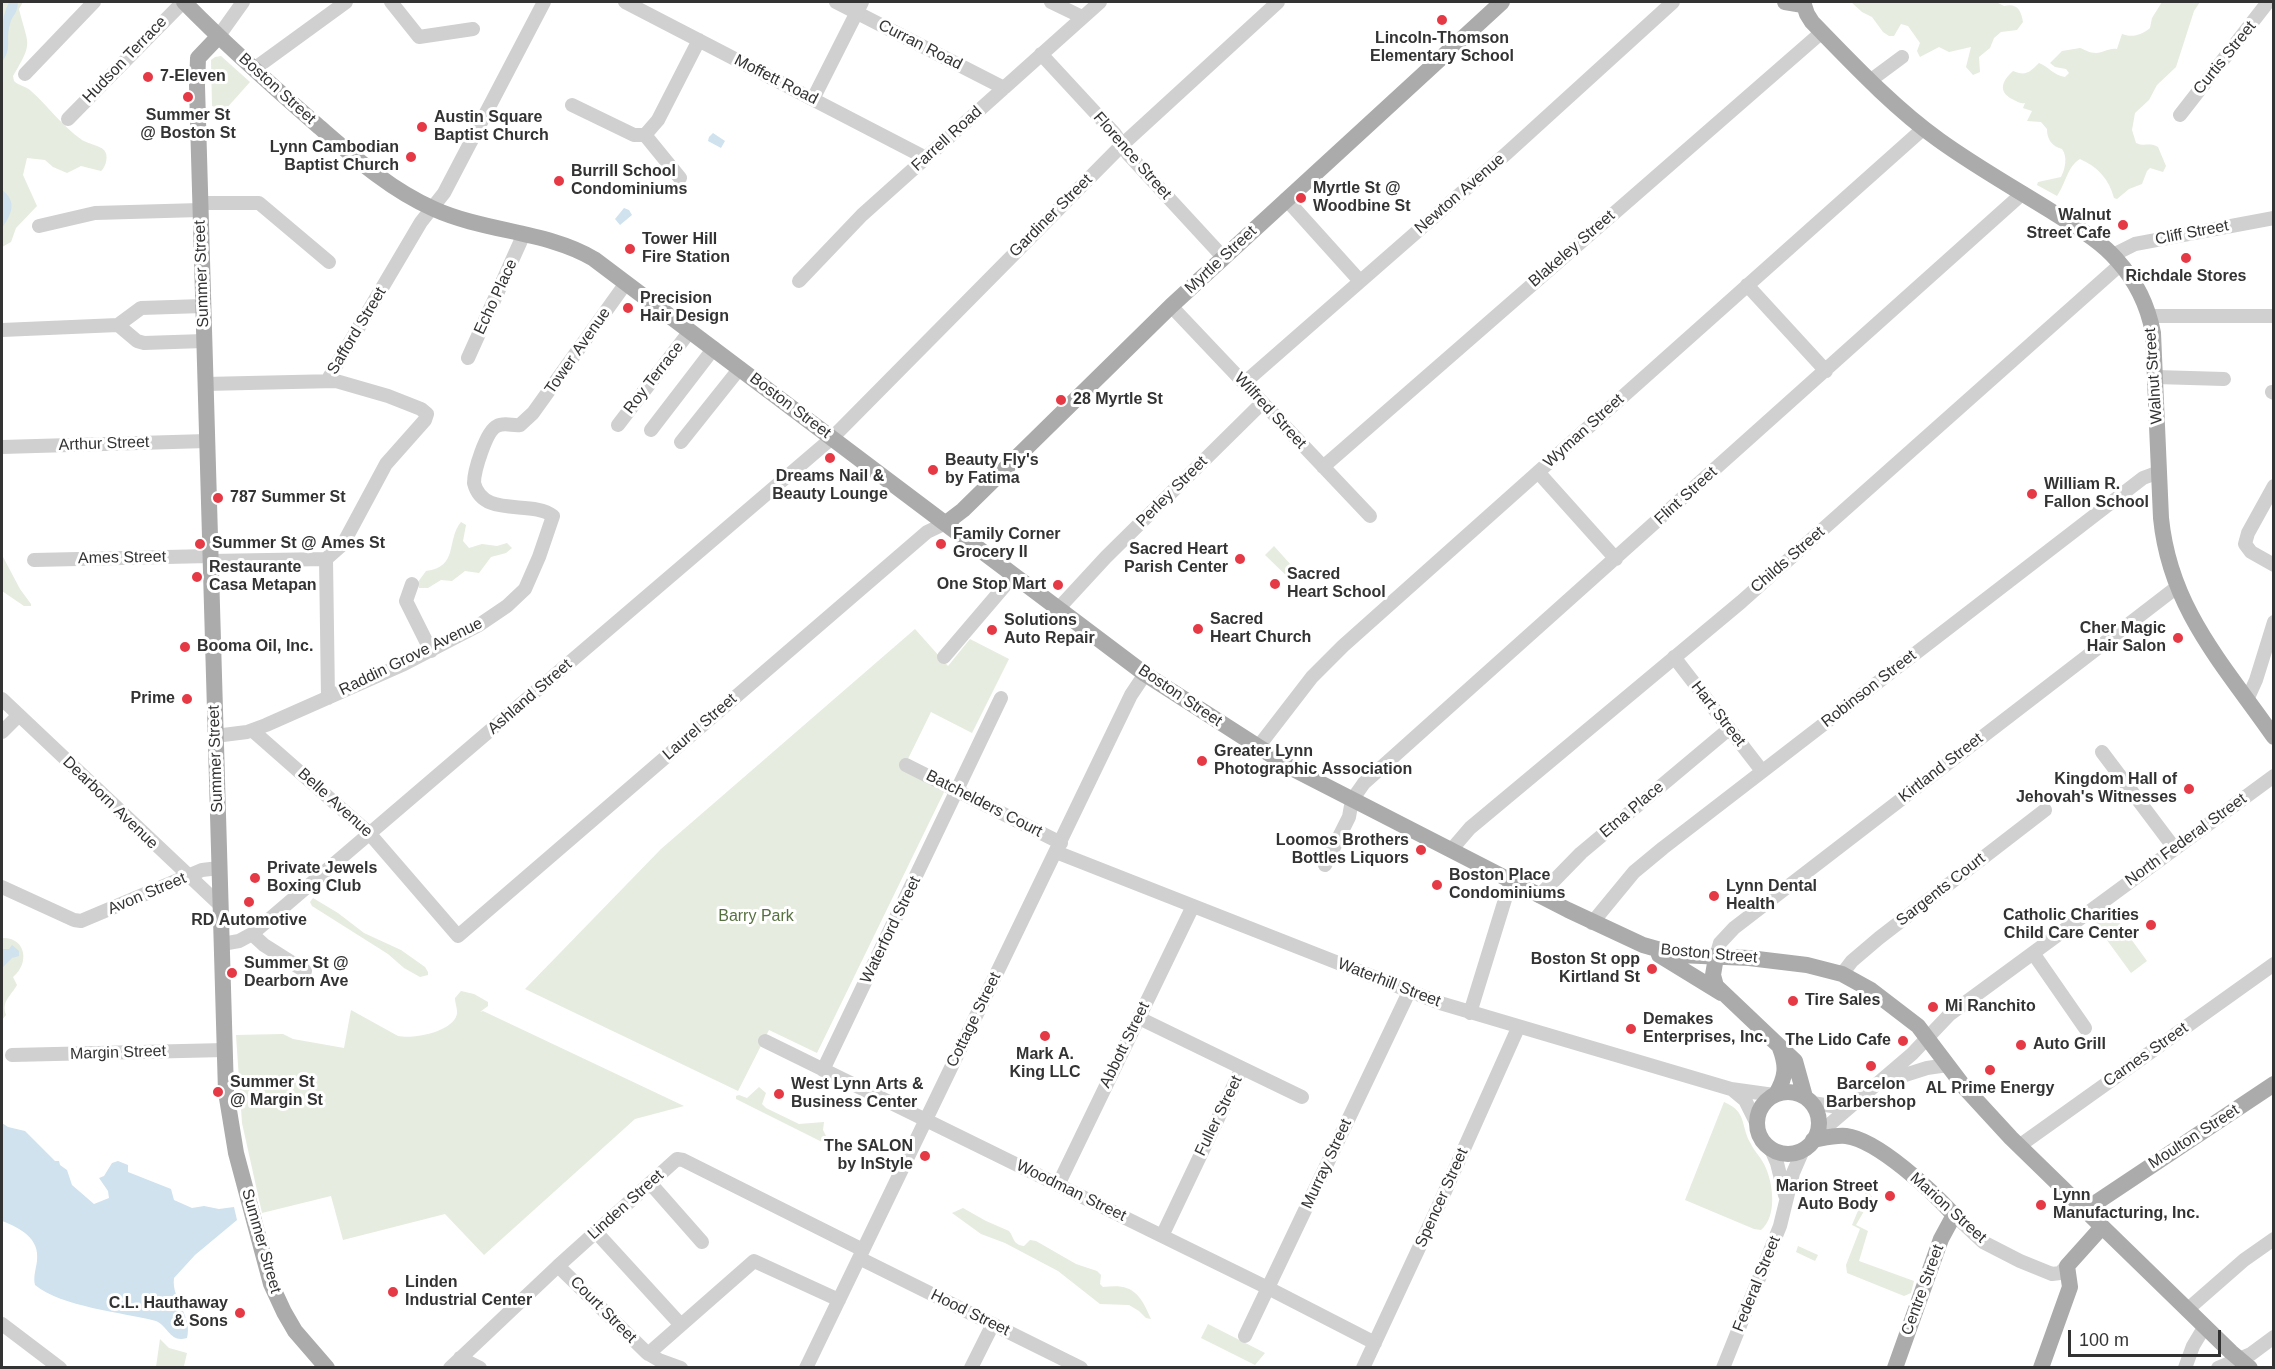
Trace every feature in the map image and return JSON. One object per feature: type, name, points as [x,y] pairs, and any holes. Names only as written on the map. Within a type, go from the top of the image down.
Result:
[{"type":"main road","name":"Boston Street","points":[[183,2],[254,69],[375,175],[402,194],[463,220],[576,249],[594,259],[1145,674],[1307,777],[1452,849],[1539,896],[1643,945],[1678,954],[1785,961],[1842,974],[1891,1004],[1910,1018],[1928,1036],[1971,1095],[2019,1146],[2245,1364]]},
{"type":"main road","name":"Myrtle Street","points":[[946,523],[963,510],[1223,257],[1502,2]]},
{"type":"main road","points":[[1785,2],[1803,3]]},
{"type":"main road","name":"Walnut Street","points":[[1803,3],[1809,18],[1822,32],[1924,128],[1957,152],[2090,237],[2117,260],[2134,282],[2149,316],[2154,339],[2164,540],[2176,587],[2200,634],[2274,737]]},
{"type":"main road","name":"Summer Street","points":[[218,37],[198,58],[198,128],[226,1092],[232,1137],[267,1271],[289,1322],[308,1348],[327,1368]]},
{"type":"main road","points":[[1643,945],[1722,993],[1791,1057],[1798,1066],[1809,1100],[1818,1116],[1819,1126],[1811,1142],[1786,1154],[1770,1148],[1761,1137],[1757,1124],[1761,1107],[1775,1095],[1784,1080],[1786,1068],[1780,1047]]},
{"type":"main road","points":[[1716,957],[1714,980],[1722,993]]},
{"type":"main road","name":"Moulton Street","points":[[2085,1210],[2274,1084]]},
{"type":"main road","points":[[1775,1095],[1793,1092],[1809,1100]]},
{"type":"main road","name":"Marion Street","points":[[1811,1142],[1845,1136],[1861,1141],[1920,1180],[1954,1215]]},
{"type":"main road","name":"Centre Street","points":[[1895,1368],[1941,1239],[1954,1215]]},
{"type":"main road","points":[[2041,1368],[2069,1289],[2067,1266],[2102,1227]]},
{"type":"street","points":[[25,74],[94,2]]},
{"type":"street","name":"Hudson Terrace","points":[[68,118],[183,2]]},
{"type":"street","points":[[218,37],[243,2]]},
{"type":"street","points":[[254,69],[346,2]]},
{"type":"street","points":[[391,2],[421,38],[473,29]]},
{"type":"street","name":"Safford Street","points":[[205,384],[327,381],[432,208],[444,193],[544,2]]},
{"type":"street","name":"Moffett Road","points":[[625,2],[926,158]]},
{"type":"street","name":"Curran Road","points":[[836,2],[860,7],[1004,88]]},
{"type":"street","points":[[1051,2],[1082,17]]},
{"type":"street","name":"Farrell Road","points":[[798,281],[853,223],[1100,2]]},
{"type":"street","name":"Gardiner Street","points":[[832,438],[1122,145],[1278,2]]},
{"type":"street","name":"Newton Avenue","points":[[1244,383],[1359,280],[1523,139],[1673,2]]},
{"type":"street","name":"Curtis Street","points":[[2180,115],[2268,2]]},
{"type":"street","points":[[813,99],[860,7]]},
{"type":"street","name":"Blakeley Street","points":[[1323,466],[1822,32]]},
{"type":"street","points":[[572,105],[634,135],[645,135],[658,120],[699,40]]},
{"type":"street","name":"Florence Street","points":[[1041,54],[1223,257]]},
{"type":"street","points":[[1871,80],[1902,57]]},
{"type":"street","name":"Wyman Street","points":[[1258,747],[1298,694],[1335,654],[1924,128]]},
{"type":"street","points":[[645,135],[680,178]]},
{"type":"street","name":"Flint Street","points":[[1352,800],[1365,783],[2023,193]]},
{"type":"street","points":[[1286,199],[1359,280]]},
{"type":"street","points":[[39,225],[95,213],[259,203],[328,262]]},
{"type":"street","name":"Cliff Street","points":[[2117,260],[2135,244],[2274,218]]},
{"type":"street","name":"Echo Place","points":[[468,358],[524,236]]},
{"type":"street","name":"Childs Street","points":[[1452,849],[1470,828],[1750,594],[2117,260]]},
{"type":"street","name":"Tower Avenue","points":[[552,516],[534,510],[496,505],[483,498],[475,487],[474,478],[478,462],[491,431],[500,424],[517,426],[528,420],[626,283]]},
{"type":"street","points":[[1747,285],[1826,371]]},
{"type":"street","points":[[2,330],[118,325],[141,308],[203,306]]},
{"type":"street","name":"Wilfred Street","points":[[1171,306],[1370,516]]},
{"type":"street","points":[[2149,316],[2274,315]]},
{"type":"street","points":[[118,325],[140,342],[204,341]]},
{"type":"street","name":"Roy Terrace","points":[[618,425],[690,331]]},
{"type":"street","points":[[651,430],[714,348]]},
{"type":"street","points":[[681,442],[740,368]]},
{"type":"street","points":[[2156,377],[2224,379]]},
{"type":"street","points":[[327,381],[348,383],[372,390],[421,409],[427,416],[386,464],[343,544],[326,559],[328,698]]},
{"type":"street","name":"Perley Street","points":[[1058,609],[1106,557],[1262,403]]},
{"type":"street","name":"Ashland Street","points":[[222,944],[236,942],[252,934],[832,438]]},
{"type":"street","name":"Arthur Street","points":[[2,447],[207,441]]},
{"type":"street","points":[[1538,472],[1616,559]]},
{"type":"street","name":"Robinson Street","points":[[1592,922],[1642,864],[2143,478],[2159,472]]},
{"type":"street","points":[[2274,486],[2248,533],[2245,544],[2251,552],[2274,564]]},
{"type":"street","name":"Raddin Grove Avenue","points":[[215,736],[253,731],[431,651],[474,629],[521,594],[531,576],[553,520],[552,516]]},
{"type":"street","name":"Laurel Street","points":[[458,936],[920,538],[946,523]]},
{"type":"street","name":"Ames Street","points":[[34,560],[326,559]]},
{"type":"street","points":[[944,657],[1014,575]]},
{"type":"street","points":[[412,584],[406,601],[431,651]]},
{"type":"street","name":"Kirtland Street","points":[[1716,957],[1720,943],[1731,930],[2176,587]]},
{"type":"street","points":[[2247,700],[2256,680],[2274,622]]},
{"type":"street","name":"Hart Street","points":[[1674,657],[1762,771]]},
{"type":"street","name":"Cottage Street","points":[[806,1368],[1131,695],[1145,674]]},
{"type":"street","name":"Waterford Street","points":[[823,1070],[1001,698]]},
{"type":"street","name":"Dearborn Avenue","points":[[2,699],[220,905]]},
{"type":"street","points":[[2,732],[19,715]]},
{"type":"street","name":"Etna Place","points":[[1539,896],[1586,848],[1729,729]]},
{"type":"street","name":"Belle Avenue","points":[[253,731],[369,834],[458,936]]},
{"type":"street","points":[[2102,752],[2175,849]]},
{"type":"street","name":"Batchelders Court","points":[[906,765],[1058,847]]},
{"type":"street","name":"North Federal Street","points":[[1928,1036],[1950,1014],[2274,776]]},
{"type":"street","points":[[1325,866],[1349,817],[1352,800]]},
{"type":"street","name":"Sargents Court","points":[[1842,974],[1852,961],[1878,938],[2044,810]]},
{"type":"street","name":"Waterhill Street","points":[[1058,847],[1193,906],[1409,992],[1518,1028],[1731,1089],[1775,1095]]},
{"type":"street","name":"Avon Street","points":[[2,886],[74,920],[84,920],[204,869],[219,868]]},
{"type":"street","points":[[1470,1013],[1511,880]]},
{"type":"street","name":"Abbott Street","points":[[1058,1185],[1193,906]]},
{"type":"street","points":[[252,934],[264,945],[305,971]]},
{"type":"street","points":[[2032,953],[2085,1028]]},
{"type":"street","name":"Carnes Street","points":[[2019,1146],[2274,964]]},
{"type":"street","name":"Murray Street","points":[[1245,1336],[1409,992]]},
{"type":"street","name":"Fuller Street","points":[[1138,1018],[1242,1068],[1162,1236]]},
{"type":"street","name":"Spencer Street","points":[[1363,1368],[1518,1028]]},
{"type":"street","name":"Federal Street","points":[[1724,1368],[1781,1221],[1792,1173],[1811,1142],[1912,1054],[1928,1036]]},
{"type":"street","name":"Woodman Street","points":[[765,1041],[1268,1288],[1375,1343]]},
{"type":"street","name":"Margin Street","points":[[12,1055],[225,1050]]},
{"type":"street","name":"Federal Street","points":[[1878,1084],[1927,1068],[1948,1065]]},
{"type":"street","points":[[1242,1068],[1302,1097]]},
{"type":"street","points":[[1731,1089],[1745,1100],[1757,1124]]},
{"type":"street","name":"Federal Street","points":[[1809,1100],[1832,1106],[1856,1101]]},
{"type":"street","name":"Federal Street","points":[[1770,1148],[1777,1163],[1786,1200]]},
{"type":"street","name":"Linden Street","points":[[455,1363],[650,1183],[675,1161],[682,1159],[861,1254]]},
{"type":"street","points":[[650,1183],[702,1242]]},
{"type":"street","name":"Marion Street","points":[[1954,1215],[1983,1242],[2019,1261],[2052,1274],[2060,1273],[2067,1266]]},
{"type":"street","points":[[596,1232],[681,1324]]},
{"type":"street","points":[[2188,1309],[2244,1260],[2274,1239]]},
{"type":"street","name":"Hood Street","points":[[861,1254],[1081,1368]]},
{"type":"street","points":[[648,1354],[754,1261],[839,1300]]},
{"type":"street","name":"Court Street","points":[[558,1266],[648,1354],[681,1368]]},
{"type":"street","points":[[971,1368],[993,1324]]},
{"type":"street","points":[[2185,1368],[2193,1346],[2205,1326]]},
{"type":"street","points":[[2,1329],[60,1368]]},
{"type":"street","points":[[2218,1368],[2245,1364],[2256,1351],[2274,1337]]},
{"type":"street","points":[[455,1363],[480,1368]]},
{"type":"green space","points":[[2,2],[23,2],[19,9],[27,43],[24,56],[13,76],[14,81],[31,91],[84,141],[104,150],[107,158],[101,171],[81,166],[67,173],[53,167],[45,160],[27,158],[23,175],[37,206],[16,228],[11,242],[2,247]]},
{"type":"green space","points":[[1851,2],[1996,2],[2018,8],[2023,22],[2017,30],[2001,32],[1994,38],[1990,48],[1979,57],[1980,72],[1973,75],[1966,67],[1971,47],[1949,52],[1939,47],[1920,57],[1917,51],[1920,43],[1908,26],[1901,24],[1894,36],[1889,36],[1883,32],[1872,17]]},
{"type":"green space","points":[[2162,2],[2200,2],[2194,11],[2176,67],[2157,85],[2149,100],[2135,113],[2132,130],[2136,143],[2158,147],[2166,166],[2163,172],[2150,168],[2142,184],[2129,189],[2117,199],[2114,198],[2102,174],[2080,159],[2069,171],[2057,196],[2037,185],[2038,182],[2061,177],[2065,167],[2065,156],[2062,149],[2051,142],[2047,129],[2041,122],[2027,121],[2032,111],[2023,108],[2025,103],[2018,102],[2004,93],[2003,85],[2007,78],[2013,71],[2028,72],[2039,63],[2065,77],[2069,73],[2066,69],[2055,67],[2050,63],[2062,51],[2080,48],[2096,53],[2117,49],[2122,34],[2137,35],[2150,28],[2152,18]]},
{"type":"green space","points":[[221,56],[250,82],[225,110],[212,106],[211,60]]},
{"type":"green space","points":[[461,522],[466,525],[463,541],[469,548],[482,544],[497,546],[507,543],[512,548],[506,553],[491,557],[479,573],[465,571],[452,581],[441,580],[428,588],[419,588],[418,582],[426,571],[443,564],[448,558]]},
{"type":"green space","points":[[1274,546],[1300,575],[1293,582],[1265,555]]},
{"type":"green space","points":[[2,555],[31,606],[24,606],[2,591]]},
{"type":"green space","name":"Barry Park","points":[[915,629],[948,666],[970,639],[1009,659],[972,733],[931,712],[904,767],[946,788],[817,1053],[769,1030],[738,1091],[525,989],[661,849]]},
{"type":"green space","points":[[313,898],[364,933],[401,950],[425,967],[428,975],[420,977],[404,968],[388,954],[312,906],[310,902]]},
{"type":"green space","points":[[2108,911],[2147,961],[2131,973],[2093,921]]},
{"type":"green space","points":[[2,938],[10,939],[21,946],[23,958],[22,965],[13,977],[17,985],[7,999],[6,1015],[2,1020]]},
{"type":"green space","points":[[461,991],[474,994],[488,1002],[488,1006],[480,1012],[483,1011],[684,1106],[635,1119],[484,1255],[445,1214],[343,1240],[331,1196],[262,1213],[242,1123],[236,1035],[283,1034],[293,1039],[344,1048],[351,1010],[398,1036],[421,1036],[438,1031],[452,1023],[457,1015],[455,998]]},
{"type":"green space","points":[[759,1087],[766,1093],[762,1104],[766,1108],[799,1124],[824,1122],[826,1144],[736,1099],[739,1095],[747,1098]]},
{"type":"green space","points":[[1724,1102],[1737,1110],[1740,1115],[1748,1137],[1764,1164],[1770,1180],[1772,1207],[1770,1216],[1761,1230],[1685,1200]]},
{"type":"green space","points":[[1867,1189],[1872,1197],[1856,1225],[1868,1231],[1859,1261],[1914,1281],[1911,1293],[1904,1296],[1847,1273],[1846,1265],[1860,1229],[1852,1225]]},
{"type":"green space","points":[[963,1208],[1009,1231],[1018,1244],[1024,1246],[1030,1240],[1036,1241],[1076,1264],[1097,1271],[1101,1275],[1100,1284],[1103,1287],[1121,1287],[1134,1292],[1143,1302],[1151,1319],[1146,1318],[1129,1305],[1100,1304],[1058,1271],[1005,1243],[981,1234],[952,1213]]},
{"type":"green space","points":[[1798,1246],[1818,1255],[1815,1261],[1796,1252]]},
{"type":"green space","points":[[1208,1324],[1265,1353],[1255,1365],[1201,1338]]},
{"type":"green space","points":[[160,1339],[169,1348],[187,1353],[184,1366],[188,1367],[156,1367]]},
{"type":"water","points":[[9,2],[18,2],[17,10],[11,20],[7,52],[2,62],[1,39]]},
{"type":"water","points":[[713,133],[725,141],[721,148],[708,141]]},
{"type":"water","points":[[2,190],[10,199],[11,209],[2,228]]},
{"type":"water","points":[[624,208],[632,215],[620,225],[615,219]]},
{"type":"water","points":[[12,945],[19,951],[19,956],[12,958],[2,968],[2,949],[9,949]]},
{"type":"water","points":[[2,1123],[8,1127],[25,1131],[55,1161],[59,1161],[60,1165],[67,1170],[72,1185],[94,1204],[109,1198],[108,1191],[99,1178],[104,1176],[112,1163],[118,1161],[128,1165],[128,1172],[171,1189],[174,1200],[192,1208],[234,1207],[237,1220],[195,1255],[174,1278],[176,1293],[187,1322],[187,1338],[181,1339],[173,1336],[156,1321],[76,1304],[60,1299],[35,1285],[37,1253],[32,1240],[22,1231],[2,1221]]},
{"type":"place","name":"Lincoln-Thomson Elementary School","points":[[1442,20]]},
{"type":"place","name":"7-Eleven","points":[[148,77]]},
{"type":"place","name":"Summer St @ Boston St","points":[[188,97]]},
{"type":"place","name":"Austin Square Baptist Church","points":[[422,127]]},
{"type":"place","name":"Lynn Cambodian Baptist Church","points":[[411,157]]},
{"type":"place","name":"Burrill School Condominiums","points":[[559,181]]},
{"type":"place","name":"Myrtle St @ Woodbine St","points":[[1301,198]]},
{"type":"place","name":"Walnut Street Cafe","points":[[2123,225]]},
{"type":"place","name":"Tower Hill Fire Station","points":[[630,249]]},
{"type":"place","name":"Richdale Stores","points":[[2186,258]]},
{"type":"place","name":"Precision Hair Design","points":[[628,308]]},
{"type":"place","name":"28 Myrtle St","points":[[1061,400]]},
{"type":"place","name":"Dreams Nail & Beauty Lounge","points":[[830,458]]},
{"type":"place","name":"Beauty Fly's by Fatima","points":[[933,470]]},
{"type":"place","name":"William R. Fallon School","points":[[2032,494]]},
{"type":"place","name":"787 Summer St","points":[[218,498]]},
{"type":"place","name":"Summer St @ Ames St","points":[[200,544]]},
{"type":"place","name":"Family Corner Grocery II","points":[[941,544]]},
{"type":"place","name":"Sacred Heart Parish Center","points":[[1240,559]]},
{"type":"place","name":"Restaurante Casa Metapan","points":[[197,577]]},
{"type":"place","name":"Sacred Heart School","points":[[1275,584]]},
{"type":"place","name":"One Stop Mart","points":[[1058,585]]},
{"type":"place","name":"Sacred Heart Church","points":[[1198,629]]},
{"type":"place","name":"Solutions Auto Repair","points":[[992,630]]},
{"type":"place","name":"Cher Magic Hair Salon","points":[[2178,638]]},
{"type":"place","name":"Booma Oil, Inc.","points":[[185,647]]},
{"type":"place","name":"Prime","points":[[187,699]]},
{"type":"place","name":"Greater Lynn Photographic Association","points":[[1202,761]]},
{"type":"place","name":"Kingdom Hall of Jehovah's Witnesses","points":[[2189,789]]},
{"type":"place","name":"Loomos Brothers Bottles Liquors","points":[[1421,850]]},
{"type":"place","name":"Private Jewels Boxing Club","points":[[255,878]]},
{"type":"place","name":"Boston Place Condominiums","points":[[1437,885]]},
{"type":"place","name":"Lynn Dental Health","points":[[1714,896]]},
{"type":"place","name":"RD Automotive","points":[[249,902]]},
{"type":"place","name":"Catholic Charities Child Care Center","points":[[2151,925]]},
{"type":"place","name":"Boston St opp Kirtland St","points":[[1652,969]]},
{"type":"place","name":"Summer St @ Dearborn Ave","points":[[232,973]]},
{"type":"place","name":"Tire Sales","points":[[1793,1001]]},
{"type":"place","name":"Mi Ranchito","points":[[1933,1007]]},
{"type":"place","name":"Demakes Enterprises, Inc.","points":[[1631,1029]]},
{"type":"place","name":"Mark A. King LLC","points":[[1045,1036]]},
{"type":"place","name":"The Lido Cafe","points":[[1903,1041]]},
{"type":"place","name":"Auto Grill","points":[[2021,1045]]},
{"type":"place","name":"Barcelon Barbershop","points":[[1871,1066]]},
{"type":"place","name":"AL Prime Energy","points":[[1990,1070]]},
{"type":"place","name":"Summer St @ Margin St","points":[[218,1092]]},
{"type":"place","name":"West Lynn Arts & Business Center","points":[[779,1094]]},
{"type":"place","name":"The SALON by InStyle","points":[[925,1156]]},
{"type":"place","name":"Marion Street Auto Body","points":[[1890,1196]]},
{"type":"place","name":"Lynn Manufacturing, Inc.","points":[[2041,1205]]},
{"type":"place","name":"Linden Industrial Center","points":[[393,1292]]},
{"type":"place","name":"C.L. Hauthaway & Sons","points":[[240,1313]]}]
